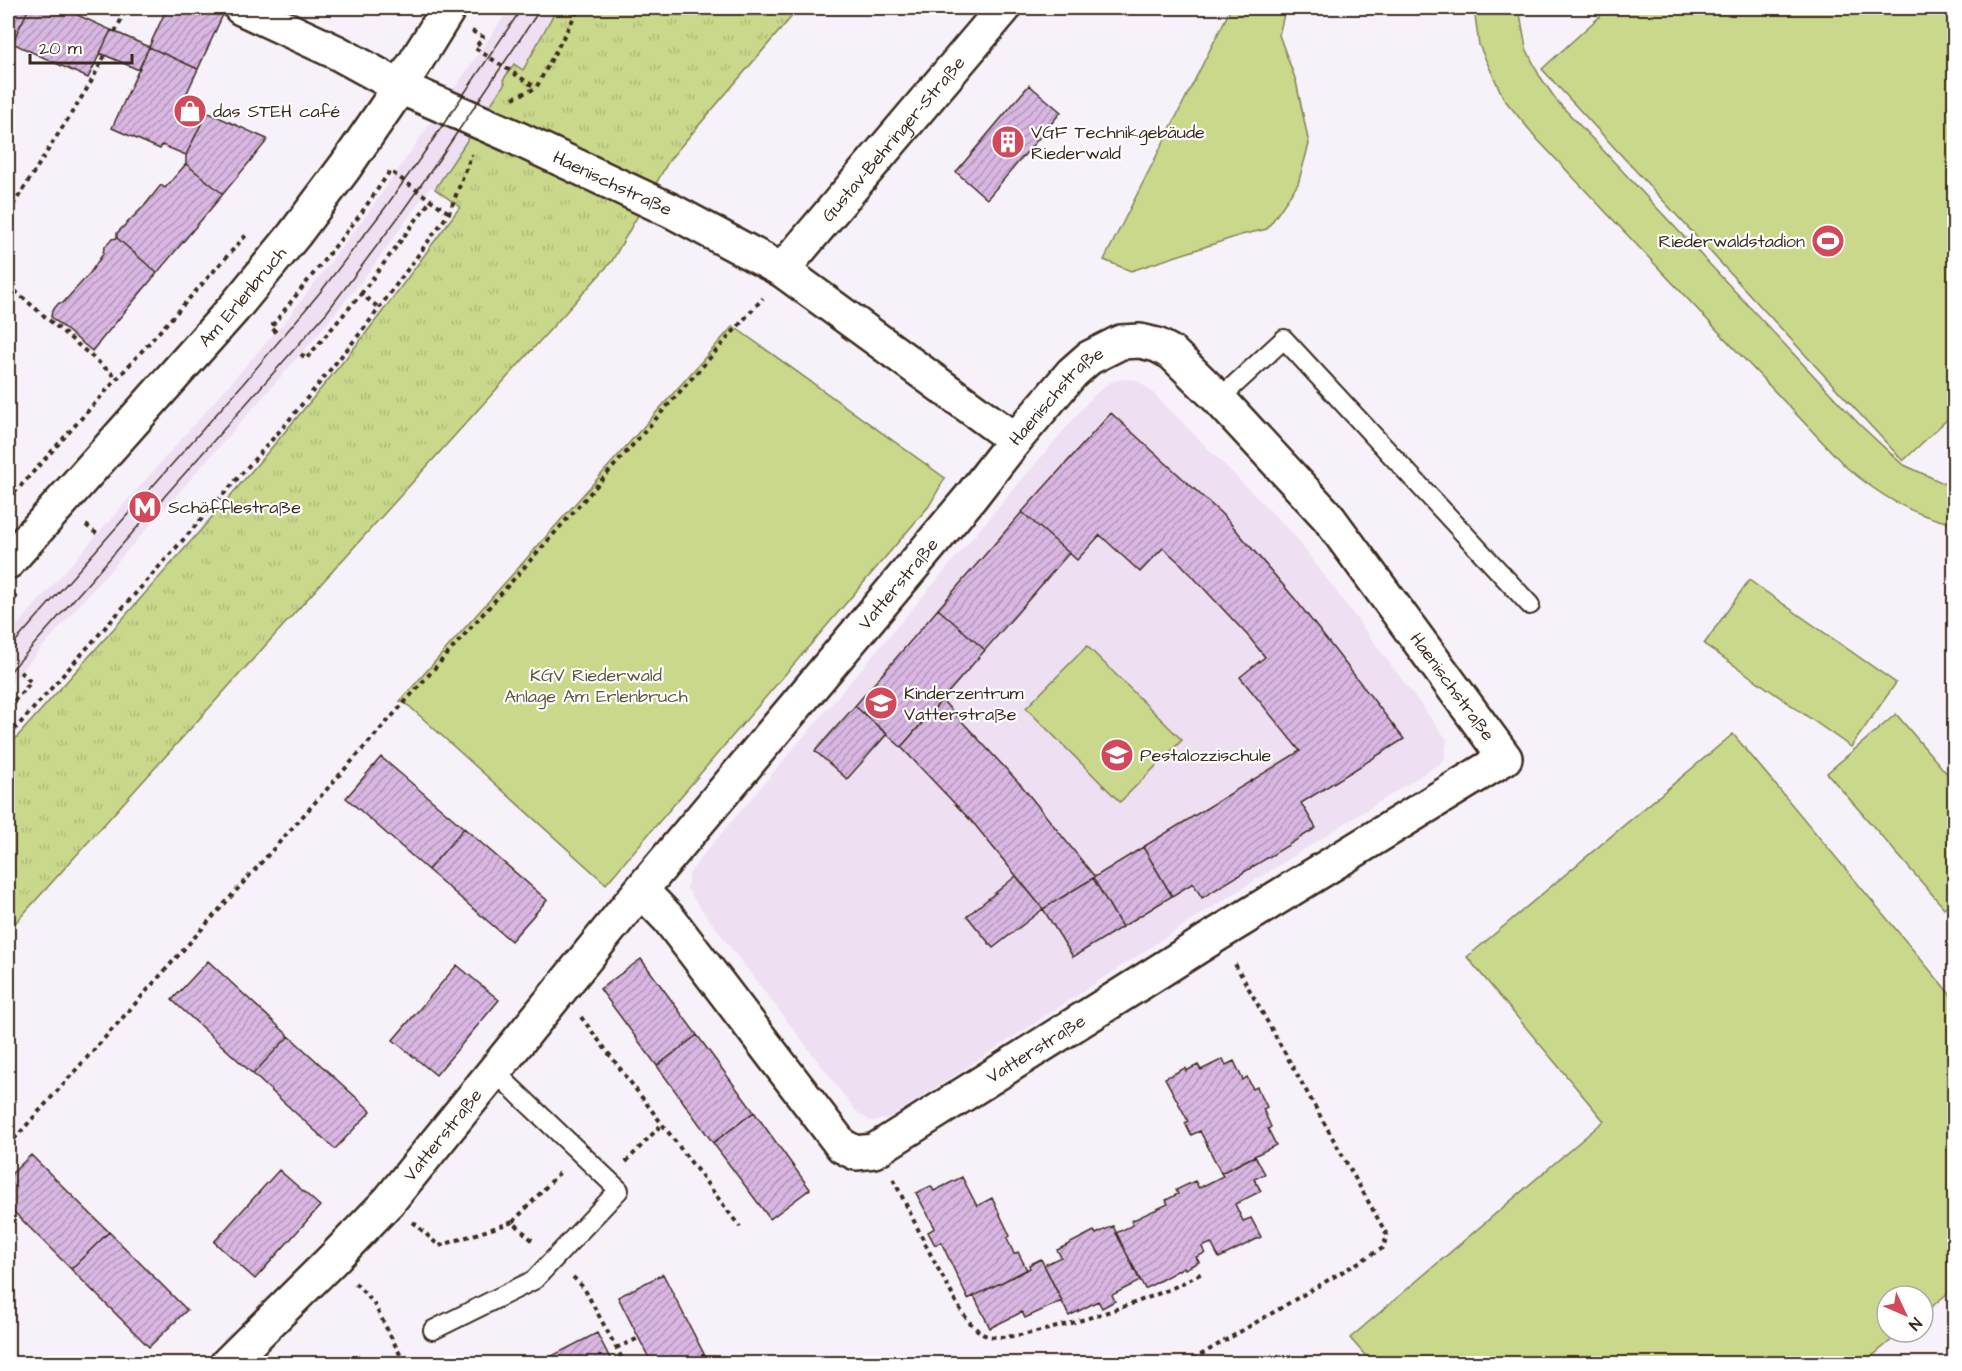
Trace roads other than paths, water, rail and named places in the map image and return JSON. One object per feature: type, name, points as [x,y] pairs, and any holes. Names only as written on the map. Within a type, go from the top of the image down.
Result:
[{"type":"street","points":[[241,8],[336,52],[400,87]]},
{"type":"street","name":"Gustav-Behringer-Straße","points":[[782,270],[1004,8]]},
{"type":"street","name":"Am Erlenbruch","points":[[8,562],[234,308],[287,244],[329,189],[400,87],[457,17]]},
{"type":"street","name":"Haenischstraße","points":[[400,87],[672,211],[782,270],[1015,440],[1072,373],[1089,358],[1121,342],[1140,341],[1164,349],[1184,364],[1219,399],[1328,518],[1505,758]]},
{"type":"street","name":"Vatterstraße","points":[[227,1364],[389,1201],[641,890],[970,498],[1015,440]]},
{"type":"street","name":"Vatterstraße","points":[[641,890],[669,919],[842,1146],[856,1153],[874,1151],[1218,934],[1505,758]]},
{"type":"lane","points":[[1219,399],[1284,339],[1530,605]]},
{"type":"lane","points":[[434,1330],[534,1280],[619,1190],[495,1072]]},
{"type":"tram line","points":[[8,650],[242,385],[322,290],[385,208],[522,8]]},
{"type":"tram line","points":[[8,674],[327,312],[440,158],[541,8]]},
{"type":"place","name":"das STEH café","points":[[190,111]]},
{"type":"place","name":"VGF Technikgebäude Riederwald","points":[[1008,142]]},
{"type":"place","name":"Riederwaldstadion","points":[[1828,241]]},
{"type":"place","name":"Schäfflestraße","points":[[145,507]]},
{"type":"place","name":"Kinderzentrum Vatterstraße","points":[[881,703]]},
{"type":"place","name":"Pestalozzischule","points":[[1117,755]]},
{"type":"park label","name":"KGV Riederwald Anlage Am Erlenbruch","points":[[596,685]]}]
